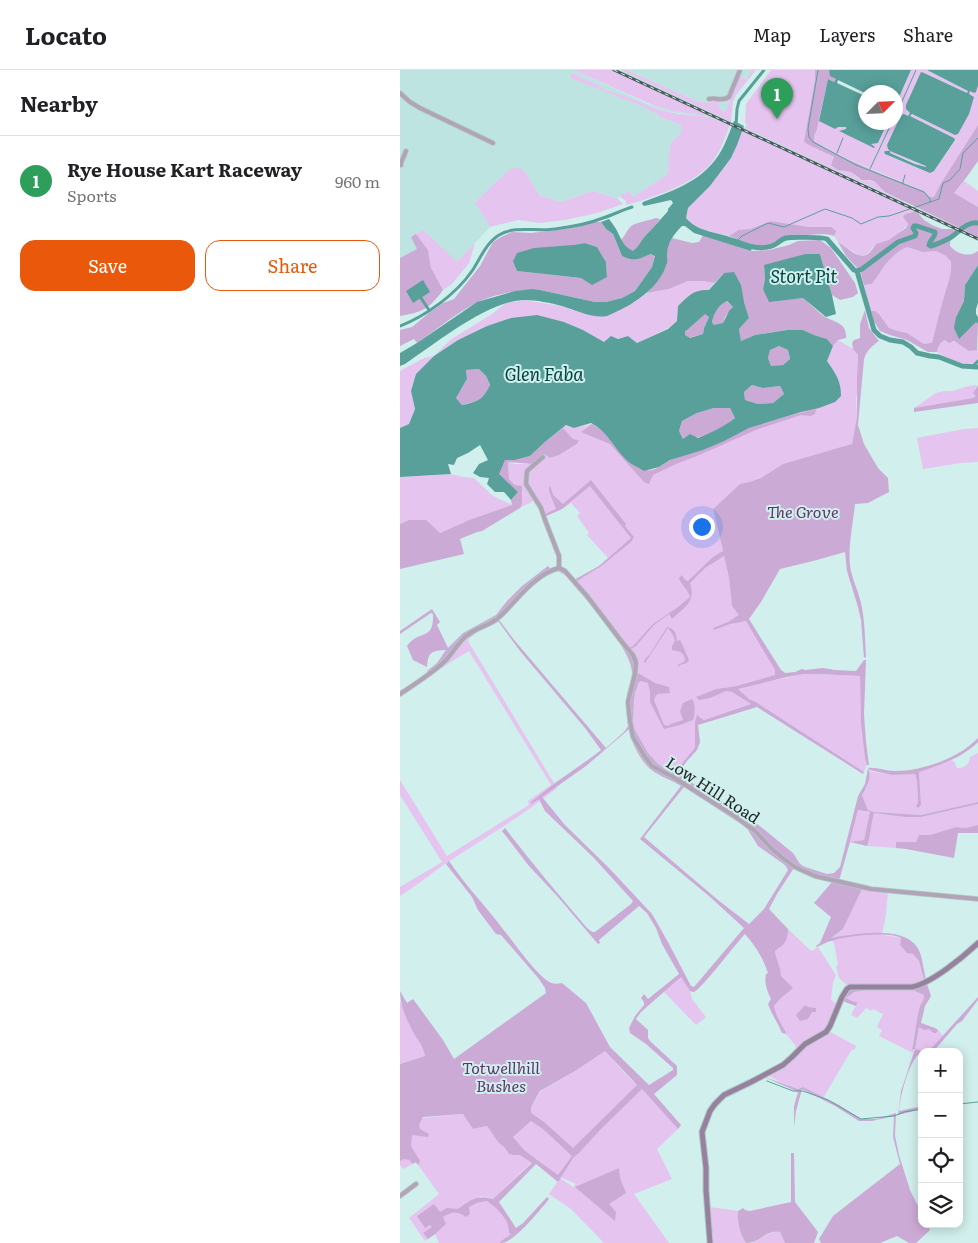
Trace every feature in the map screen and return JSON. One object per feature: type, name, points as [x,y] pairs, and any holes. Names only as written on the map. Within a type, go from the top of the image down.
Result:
[{"type":"main road","points":[[710,1243],[702,1132],[706,1118],[715,1104],[730,1091],[783,1065],[806,1044],[826,1032],[840,1000],[850,987],[912,987],[919,985],[931,979],[978,944]]},
{"type":"street","points":[[709,99],[723,100],[729,97],[740,70]]},
{"type":"street","points":[[400,93],[420,108],[493,143]]},
{"type":"street","points":[[401,164],[406,151]]},
{"type":"street","points":[[400,694],[436,669],[467,635],[495,620],[530,585],[552,570],[559,568],[559,556],[545,520],[526,484],[527,471],[543,456]]},
{"type":"street","name":"Low Hill Road","points":[[559,568],[565,571],[587,596],[633,655],[636,663],[628,702],[630,721],[633,737],[652,766],[674,777],[733,815],[755,831],[771,848],[795,867],[814,876],[871,889],[978,899]]},
{"type":"street","points":[[400,1196],[416,1184]]},
{"type":"shaded area","points":[[400,70],[574,70],[648,104],[673,111],[708,115],[612,70],[621,70],[874,188],[870,190],[717,119],[659,110],[602,89],[602,87],[572,73],[571,78],[646,108],[658,114],[658,116],[681,125],[682,131],[675,138],[670,148],[668,174],[633,197],[619,196],[618,199],[593,191],[561,202],[539,195],[526,173],[475,201],[490,227],[457,262],[423,253],[400,267]]},
{"type":"shaded area","points":[[574,70],[612,70],[710,116],[673,111],[655,106]]},
{"type":"shaded area","points":[[621,70],[627,70],[697,101],[706,103],[718,101],[720,109],[725,112],[740,76],[747,79],[751,70],[756,70],[736,95],[733,102],[731,122]]},
{"type":"shaded area","points":[[627,70],[751,70],[748,79],[740,76],[725,112],[720,109],[718,102],[706,103],[697,101]]},
{"type":"shaded area","points":[[771,70],[815,70],[815,80],[804,141],[835,158],[842,170],[851,172],[858,178],[875,182],[885,192],[904,202],[745,128],[747,124],[745,123],[746,104]]},
{"type":"shaded area","points":[[911,70],[927,70],[968,91],[967,94],[924,73],[907,111],[910,113],[908,116],[904,114],[926,167],[884,152],[909,164],[934,171],[955,141],[954,138],[910,116],[911,114],[957,135],[974,97],[968,94],[978,84],[978,125],[934,197],[930,197],[924,191],[838,154],[814,141],[819,121],[835,128],[847,127],[847,129],[840,132],[871,144],[878,143],[884,130],[903,130],[903,88]]},
{"type":"shaded area","points":[[572,73],[602,87],[602,89],[659,110],[709,117],[730,125],[723,143],[706,169],[686,183],[661,194],[626,205],[626,201],[619,196],[629,191],[633,197],[668,174],[670,148],[672,142],[681,132],[681,125],[658,116],[658,114],[646,108],[570,78]]},
{"type":"shaded area","points":[[742,130],[914,211],[903,217],[908,224],[891,239],[876,244],[868,253],[860,256],[838,242],[834,236],[835,231],[819,227],[771,221],[750,229],[738,230],[729,236],[695,225],[686,218],[688,208],[710,186],[731,158]]},
{"type":"shaded area","points":[[519,167],[526,173],[539,195],[561,202],[593,191],[618,199],[623,204],[597,213],[565,220],[540,223],[518,220],[490,227],[475,202],[510,169],[518,169]]},
{"type":"shaded area","points":[[964,181],[978,191],[978,207],[954,193]]},
{"type":"shaded area","points":[[876,189],[978,237],[978,241],[872,191]]},
{"type":"shaded area","points":[[423,230],[457,262],[475,243],[469,263],[452,284],[443,290],[431,268],[428,250],[416,234]]},
{"type":"shaded area","points":[[907,247],[923,252],[936,251],[946,256],[951,262],[950,276],[932,344],[924,344],[907,333],[889,328],[879,314],[871,311],[864,285],[872,284],[891,258]]},
{"type":"shaded area","points":[[688,281],[714,283],[709,290],[678,306],[677,321],[668,328],[637,343],[628,336],[604,342],[564,322],[511,318],[487,326],[458,340],[434,356],[450,340],[506,303],[524,300],[561,306],[572,310],[633,303],[647,293],[669,289]]},
{"type":"shaded area","points":[[838,340],[853,349],[858,355],[857,416],[852,445],[783,464],[761,478],[740,484],[713,509],[729,578],[732,605],[746,621],[764,650],[775,670],[776,680],[805,674],[860,676],[861,724],[867,765],[864,772],[745,696],[736,686],[716,689],[697,697],[726,691],[732,692],[751,704],[704,720],[700,716],[695,722],[695,749],[674,773],[668,771],[648,753],[633,724],[635,693],[639,682],[631,649],[624,643],[579,584],[576,585],[574,583],[600,567],[632,538],[608,558],[587,535],[589,533],[577,516],[580,513],[571,503],[544,517],[537,499],[520,508],[523,492],[509,479],[508,462],[533,464],[544,454],[550,458],[559,455],[577,444],[579,440],[573,439],[562,428],[566,425],[574,428],[592,424],[601,428],[614,446],[644,471],[659,468],[669,460],[687,454],[836,374],[827,361],[833,346]]},
{"type":"shaded area","points":[[945,340],[978,349],[978,360],[969,364],[963,363],[952,360],[937,352]]},
{"type":"shaded area","points":[[434,356],[416,374],[411,391],[415,409],[409,424],[400,428],[400,371],[424,358]]},
{"type":"shaded area","points":[[977,385],[973,393],[977,396],[973,398],[914,408],[936,393]]},
{"type":"shaded area","points":[[978,428],[978,462],[923,469],[917,438]]},
{"type":"shaded area","points":[[451,474],[474,478],[493,496],[513,505],[469,520],[440,533],[409,520],[400,524],[400,477]]},
{"type":"shaded area","points":[[467,635],[468,641],[557,788],[400,896],[400,887],[442,862],[400,795],[400,780],[447,856],[529,805],[528,801],[551,785],[469,651],[400,697],[400,692],[428,673]]},
{"type":"shaded area","points":[[978,753],[978,802],[921,815],[868,810],[862,795],[868,785],[869,771],[892,775],[915,774],[918,803],[921,804],[919,772],[952,760],[957,768],[966,766],[970,757]]},
{"type":"shaded area","points":[[978,804],[978,825],[966,828],[956,827],[930,835],[919,835],[916,842],[897,842],[896,848],[867,846],[874,813],[921,817]]},
{"type":"shaded area","points":[[858,810],[871,813],[864,840],[850,842]]},
{"type":"shaded area","points":[[863,887],[888,891],[882,935],[901,938],[900,945],[919,961],[925,983],[920,992],[924,997],[919,1008],[912,1048],[915,1049],[913,1053],[879,1036],[882,1030],[877,1027],[883,1014],[866,1008],[857,1018],[851,1015],[856,1006],[840,1000],[827,1030],[856,1046],[851,1051],[823,1098],[803,1087],[798,1089],[768,1075],[798,1052],[786,1034],[774,1006],[792,988],[781,976],[775,951],[785,942],[788,929],[810,950],[812,951],[818,947],[836,975],[831,999],[835,1003],[849,987],[839,978],[834,943],[830,939],[843,929]]},
{"type":"shaded area","points":[[681,976],[690,991],[692,999],[706,1017],[696,1025],[664,992]]},
{"type":"shaded area","points":[[400,1001],[425,1056],[400,1064]]},
{"type":"shaded area","points":[[919,1026],[922,1029],[929,1029],[933,1033],[936,1033],[938,1030],[943,1036],[932,1048],[918,1048],[918,1050],[915,1049]]},
{"type":"shaded area","points":[[605,1050],[622,1071],[642,1089],[678,1129],[657,1149],[672,1179],[634,1194],[669,1243],[604,1243],[571,1209],[549,1194],[560,1178],[573,1187],[576,1184],[558,1176],[536,1158],[493,1199],[481,1196],[468,1207],[488,1201],[499,1211],[506,1219],[509,1233],[511,1234],[501,1243],[439,1243],[435,1234],[425,1241],[409,1218],[439,1194],[416,1162],[403,1169],[400,1165],[400,1120],[464,1114],[473,1129],[487,1126],[498,1142],[505,1148],[513,1137],[531,1121],[531,1107],[541,1091]]},
{"type":"shaded area","points":[[710,1207],[738,1211],[739,1228],[746,1243],[713,1243]]},
{"type":"shaded area","points":[[780,1232],[785,1243],[752,1243],[769,1234]]},
{"type":"green space","points":[[815,70],[829,70],[836,79],[834,82],[828,79],[814,141],[854,162],[924,191],[930,197],[934,197],[978,125],[978,161],[954,193],[978,207],[978,237],[885,192],[875,182],[862,180],[851,172],[838,170],[831,165],[834,157],[805,143]]},
{"type":"green space","points":[[914,211],[932,225],[942,229],[957,230],[950,244],[956,251],[967,255],[978,251],[978,265],[965,285],[964,301],[956,317],[978,324],[977,350],[969,351],[954,341],[949,343],[945,340],[937,352],[928,352],[907,340],[880,331],[874,321],[871,311],[879,314],[889,328],[907,333],[924,344],[932,343],[951,271],[951,262],[946,256],[936,251],[923,252],[907,247],[891,258],[872,284],[864,285],[860,271],[846,256],[838,242],[854,253],[863,256],[867,255],[876,244],[889,240],[906,228],[908,224],[903,217],[905,214]]},
{"type":"green space","points":[[656,218],[660,219],[633,252],[626,248],[621,240],[631,226]]},
{"type":"green space","points":[[771,221],[809,227],[831,227],[836,231],[834,236],[823,234],[789,235],[763,247],[729,236],[738,230],[750,229]]},
{"type":"green space","points":[[601,222],[613,234],[622,256],[639,258],[651,254],[655,255],[652,267],[635,291],[622,298],[606,302],[595,302],[540,290],[507,293],[476,303],[417,343],[414,339],[400,346],[400,330],[412,327],[443,303],[454,299],[480,266],[493,242],[512,232],[531,233],[573,228]],"holes":[[[585,243],[597,247],[606,262],[607,276],[592,284],[581,278],[517,271],[573,245]]]},
{"type":"green space","points":[[416,234],[428,250],[431,268],[443,290],[434,302],[425,309],[400,316],[400,258],[417,249],[411,237]]},
{"type":"green space","points":[[703,235],[751,251],[769,250],[798,241],[820,240],[831,248],[855,283],[858,293],[853,297],[840,300],[832,295],[820,254],[805,254],[764,266],[765,279],[763,289],[789,299],[803,298],[825,317],[842,326],[845,329],[846,338],[838,340],[833,346],[827,339],[803,330],[787,330],[755,335],[741,341],[739,329],[749,318],[744,302],[724,273],[714,283],[688,281],[669,289],[647,293],[661,276],[667,264],[668,245],[672,238],[692,243],[699,242]]},
{"type":"green space","points":[[726,301],[733,307],[723,323],[715,326],[712,322],[715,312]]},
{"type":"green space","points":[[865,310],[869,328],[879,341],[870,348],[864,359],[858,425],[864,444],[878,468],[888,478],[889,492],[868,503],[855,504],[850,542],[850,566],[860,598],[865,630],[866,657],[864,658],[861,620],[847,571],[845,552],[780,569],[749,619],[781,670],[785,673],[802,669],[823,668],[856,671],[866,660],[864,714],[869,765],[867,765],[865,759],[861,724],[860,676],[805,674],[738,689],[749,699],[864,772],[863,774],[757,707],[698,725],[700,742],[697,750],[678,774],[756,823],[793,853],[800,864],[827,874],[834,873],[840,867],[858,796],[865,784],[868,768],[869,779],[862,795],[868,810],[874,812],[921,815],[978,802],[978,804],[921,817],[874,813],[867,846],[850,842],[839,881],[794,868],[769,909],[788,929],[785,942],[775,951],[781,976],[793,988],[774,1006],[787,1034],[782,1033],[768,1004],[771,999],[766,984],[765,977],[768,973],[766,967],[745,934],[711,975],[694,992],[690,991],[681,977],[641,1012],[636,1019],[648,1030],[650,1041],[677,1066],[677,1075],[654,1094],[681,1125],[678,1129],[642,1089],[573,1158],[558,1182],[536,1164],[499,1202],[516,1228],[547,1197],[549,1199],[513,1238],[506,1242],[500,1242],[511,1234],[502,1215],[487,1201],[469,1207],[470,1214],[466,1217],[455,1212],[443,1217],[446,1224],[428,1239],[423,1233],[432,1227],[430,1225],[425,1228],[417,1216],[434,1204],[440,1212],[447,1208],[458,1209],[471,1200],[478,1198],[493,1199],[532,1163],[520,1155],[509,1154],[487,1126],[473,1129],[463,1114],[423,1117],[419,1125],[420,1129],[429,1134],[428,1137],[412,1135],[411,1146],[420,1161],[418,1165],[416,1162],[413,1164],[409,1160],[404,1159],[400,1161],[400,1064],[425,1056],[422,1046],[405,1015],[400,991],[407,1003],[413,999],[443,1040],[454,1059],[546,993],[539,979],[501,935],[496,934],[478,910],[472,897],[446,864],[449,861],[525,958],[545,979],[551,983],[562,983],[586,1003],[610,1047],[649,1085],[673,1070],[673,1068],[646,1044],[630,1033],[629,1028],[635,1016],[644,1005],[641,998],[644,994],[648,999],[679,974],[662,944],[656,928],[647,913],[639,906],[599,940],[600,943],[598,944],[529,866],[502,831],[505,828],[592,932],[595,932],[633,901],[593,857],[545,811],[539,799],[531,804],[531,802],[555,783],[601,750],[585,728],[520,651],[498,621],[469,638],[467,636],[446,660],[429,674],[427,671],[437,663],[446,650],[432,653],[428,658],[427,667],[413,660],[407,646],[416,638],[428,632],[433,623],[433,614],[431,613],[400,634],[400,631],[432,609],[440,622],[437,625],[448,648],[463,633],[496,615],[522,586],[548,566],[552,570],[559,568],[565,571],[572,581],[599,566],[631,538],[590,486],[562,509],[544,517],[547,513],[556,509],[549,486],[553,495],[563,504],[591,480],[634,537],[631,542],[600,567],[574,583],[576,585],[579,584],[630,648],[653,624],[690,597],[679,578],[682,575],[688,581],[713,557],[723,551],[713,509],[740,484],[761,478],[783,464],[852,444],[857,416],[858,355],[853,349],[852,343],[860,338],[860,324]],"holes":[[[724,556],[732,606],[739,615],[713,628],[714,630],[746,621],[775,670],[775,675],[737,686],[716,689],[696,697],[699,700],[710,698],[726,691],[732,692],[751,704],[704,720],[697,715],[695,722],[695,748],[674,773],[657,763],[648,753],[635,730],[633,724],[635,693],[639,682],[648,683],[650,702],[664,729],[693,720],[695,709],[693,701],[692,699],[683,703],[680,711],[683,720],[668,726],[664,725],[654,700],[657,694],[670,693],[669,687],[655,683],[638,673],[638,659],[631,649],[636,646],[654,625],[669,614],[672,619],[688,604],[692,595],[690,583],[705,568]],[[552,571],[558,571],[565,575],[605,622],[624,650],[632,673],[626,699],[628,726],[606,748],[499,620],[522,595]],[[628,730],[635,748],[651,770],[681,786],[640,839],[709,896],[744,928],[694,987],[691,986],[652,914],[565,825],[542,797],[586,766]],[[684,787],[741,824],[748,830],[758,846],[785,865],[788,870],[764,909],[749,924],[644,837]],[[858,810],[870,812],[864,840],[850,842]],[[605,1051],[637,1085],[573,1148],[531,1113],[531,1107],[540,1091]],[[531,1121],[543,1129],[572,1156],[558,1175],[524,1150],[513,1137]]]},
{"type":"green space","points":[[705,313],[709,317],[703,334],[689,338],[685,335],[685,330]]},
{"type":"green space","points":[[779,346],[788,350],[790,359],[783,365],[771,367],[768,358],[770,350]]},
{"type":"green space","points":[[479,369],[486,376],[490,386],[479,399],[462,405],[456,398],[467,379],[466,370]]},
{"type":"green space","points":[[752,385],[763,388],[780,386],[784,394],[773,403],[758,404],[745,400],[744,392]]},
{"type":"green space","points":[[978,385],[978,403],[914,412],[914,408],[973,398],[976,396],[973,393]]},
{"type":"green space","points":[[714,408],[730,408],[735,418],[711,433],[683,439],[679,431],[682,421],[697,413]]},
{"type":"green space","points":[[816,409],[815,414],[811,416],[801,415],[758,429],[676,464],[653,475],[649,484],[644,482],[610,444],[581,432],[592,424],[599,428],[634,465],[650,471],[673,459],[705,449],[750,428]]},
{"type":"green space","points":[[563,428],[573,439],[579,440],[577,444],[550,458],[544,454],[533,464],[508,462],[509,479],[515,485],[522,486],[522,504],[520,508],[482,531],[460,539],[464,554],[400,569],[400,524],[409,520],[426,520],[440,533],[469,520],[512,505],[511,500],[518,492],[498,474],[505,460],[515,460],[530,456]]},
{"type":"green space","points":[[667,627],[675,632],[677,641],[680,640],[689,660],[678,667],[678,665],[685,661],[685,658],[681,652],[672,650],[675,641],[668,628],[645,663],[645,659]]},
{"type":"green space","points":[[978,738],[978,742],[972,748],[958,757],[919,772],[921,804],[918,808],[916,806],[918,803],[915,774],[892,775],[868,768],[895,771],[929,766],[961,752]]},
{"type":"green space","points":[[978,825],[978,833],[958,833],[954,858],[896,848],[896,842],[916,842],[919,835],[930,835],[956,827],[966,828]]},
{"type":"green space","points":[[832,882],[863,887],[843,929],[831,938],[864,933],[889,933],[910,940],[919,950],[931,996],[925,1006],[921,1023],[938,1030],[936,1033],[933,1033],[929,1029],[924,1030],[919,1027],[915,1049],[912,1049],[919,1009],[924,995],[913,990],[866,990],[854,992],[846,998],[857,1002],[856,1006],[840,1000],[847,989],[912,987],[925,983],[919,961],[913,954],[907,953],[900,945],[901,938],[887,935],[856,936],[816,946],[820,943],[831,917],[814,903]]},
{"type":"green space","points":[[978,997],[978,1000],[962,1021],[957,1024],[936,1048],[932,1048]]},
{"type":"green space","points":[[805,1005],[816,1008],[816,1012],[812,1012],[808,1019],[800,1021],[796,1015]]},
{"type":"green space","points":[[915,1049],[918,1050],[918,1055],[908,1073],[899,1111],[918,1107],[918,1110],[898,1115],[901,1091]]},
{"type":"green space","points":[[762,1076],[798,1089],[803,1087],[839,1105],[861,1119],[877,1119],[896,1113],[895,1136],[910,1190],[918,1206],[918,1228],[929,1228],[930,1230],[916,1243],[909,1243],[897,1236],[880,1243],[821,1243],[819,1239],[833,1216],[900,1164],[893,1137],[894,1116],[872,1121],[859,1121],[802,1089],[794,1127],[794,1106],[798,1092]]},
{"type":"green space","points":[[791,1153],[794,1153],[795,1202],[818,1232],[814,1243],[785,1243],[780,1232],[774,1232],[756,1241],[746,1243],[739,1228],[738,1211],[743,1208],[750,1211],[791,1202]]},
{"type":"green space","points":[[619,1168],[620,1178],[626,1193],[609,1204],[616,1212],[615,1221],[575,1187]]},
{"type":"water","points":[[829,70],[911,70],[903,88],[903,85],[858,85],[858,90],[838,80],[837,83],[858,93],[858,130],[884,130],[878,143],[871,144],[874,148],[839,131],[846,129],[846,127],[835,129],[819,121],[828,79],[834,82],[836,79],[830,76]]},
{"type":"water","points":[[927,70],[978,70],[976,92],[970,91],[969,94],[974,97],[969,114],[958,134],[955,135],[912,114],[910,116],[955,140],[934,171],[930,173],[885,154],[885,151],[890,151],[887,145],[894,130],[903,130],[903,114],[908,116],[910,113],[906,109],[906,105],[921,72],[967,93],[968,91]],"holes":[[[890,151],[926,166],[915,164],[890,153]]]},
{"type":"water","points":[[734,121],[744,126],[731,158],[710,186],[688,208],[686,218],[695,226],[753,245],[751,251],[694,233],[685,226],[682,226],[670,243],[667,251],[667,265],[657,282],[644,295],[620,310],[602,317],[584,314],[544,302],[525,300],[511,302],[495,307],[463,324],[400,366],[400,353],[477,302],[515,291],[532,289],[595,302],[606,302],[622,298],[635,291],[652,267],[655,256],[651,254],[633,259],[622,256],[613,234],[601,222],[609,219],[627,247],[633,251],[637,248],[673,203],[671,200],[644,206],[643,202],[674,190],[703,173],[711,165],[725,144]]},
{"type":"water","points":[[585,243],[597,247],[606,262],[607,277],[592,285],[581,278],[517,271],[513,261],[517,253],[534,248]]},
{"type":"water","name":"Stort Pit","points":[[805,254],[820,254],[836,314],[826,317],[803,298],[769,302],[763,289],[765,279],[764,265]]},
{"type":"water","points":[[978,265],[978,303],[976,314],[978,324],[976,322],[959,339],[954,328],[956,317],[964,301],[965,285]]},
{"type":"water","name":"Glen Faba","points":[[734,272],[741,285],[749,318],[739,329],[741,341],[755,335],[787,330],[803,330],[827,339],[833,346],[827,361],[837,378],[841,391],[841,396],[835,402],[749,428],[703,450],[670,460],[659,467],[644,471],[630,463],[607,436],[591,423],[574,428],[566,425],[530,456],[515,460],[505,460],[499,474],[518,492],[511,500],[504,492],[495,492],[487,484],[489,478],[480,477],[473,473],[479,464],[488,460],[480,445],[457,458],[454,465],[448,464],[451,474],[400,477],[400,428],[409,424],[415,409],[411,391],[416,374],[434,356],[458,340],[487,326],[511,318],[537,315],[564,322],[604,342],[611,336],[618,339],[628,336],[637,343],[668,329],[677,321],[678,306],[688,296],[695,292],[709,290],[724,273]],"holes":[[[727,301],[733,307],[723,323],[714,325],[712,322],[715,312]],[[705,314],[709,317],[703,334],[690,338],[685,335],[685,331]],[[779,346],[788,350],[790,359],[783,365],[771,366],[768,358],[770,350]],[[479,369],[486,376],[490,385],[479,400],[462,405],[456,398],[467,379],[466,370]],[[752,385],[763,388],[780,386],[784,394],[773,403],[758,404],[745,400],[744,392]],[[714,408],[730,408],[735,418],[703,436],[698,438],[690,434],[683,439],[679,431],[682,421],[697,413]]]},
{"type":"water","points":[[423,280],[430,292],[413,303],[406,291]]},
{"type":"waterway","points":[[736,126],[739,101],[764,70]]},
{"type":"waterway","points":[[818,70],[808,129],[809,137],[813,142],[856,165],[924,192],[930,199],[930,202]]},
{"type":"waterway","points":[[903,99],[916,70]]},
{"type":"waterway","points":[[870,169],[888,130]]},
{"type":"waterway","points":[[837,153],[843,138]]},
{"type":"waterway","points":[[738,240],[742,236],[768,223],[784,227],[825,209],[852,218],[861,224],[939,199],[943,183],[950,180],[960,169],[963,153],[978,138]]},
{"type":"waterway","points":[[903,184],[905,175]]},
{"type":"waterway","points":[[400,326],[430,310],[458,288],[472,271],[487,247],[499,235],[512,230],[548,230],[579,225],[632,207]]},
{"type":"waterway","points":[[857,271],[898,242],[915,236],[914,226],[935,232],[929,245],[931,246],[950,238],[967,225],[978,223]]},
{"type":"waterway","points":[[748,246],[770,247],[783,239],[789,238],[827,239],[854,270],[857,271],[874,330],[880,336],[903,342],[917,353],[939,357],[962,366],[978,367]]},
{"type":"waterway","points":[[421,298],[429,310]]},
{"type":"waterway","points":[[972,367],[978,361]]},
{"type":"waterway","points":[[767,1081],[793,1091],[803,1091],[828,1100],[861,1119],[894,1116],[918,1110]]},
{"type":"waterway","points":[[963,1104],[978,1102]]},
{"type":"railway","points":[[614,70],[978,239]]},
{"type":"place","name":"Rye House Kart Raceway","points":[[777,119]]},
{"type":"park label","name":"The Grove","points":[[803,512]]},
{"type":"park label","name":"Totwellhill Bushes","points":[[501,1077]]}]
